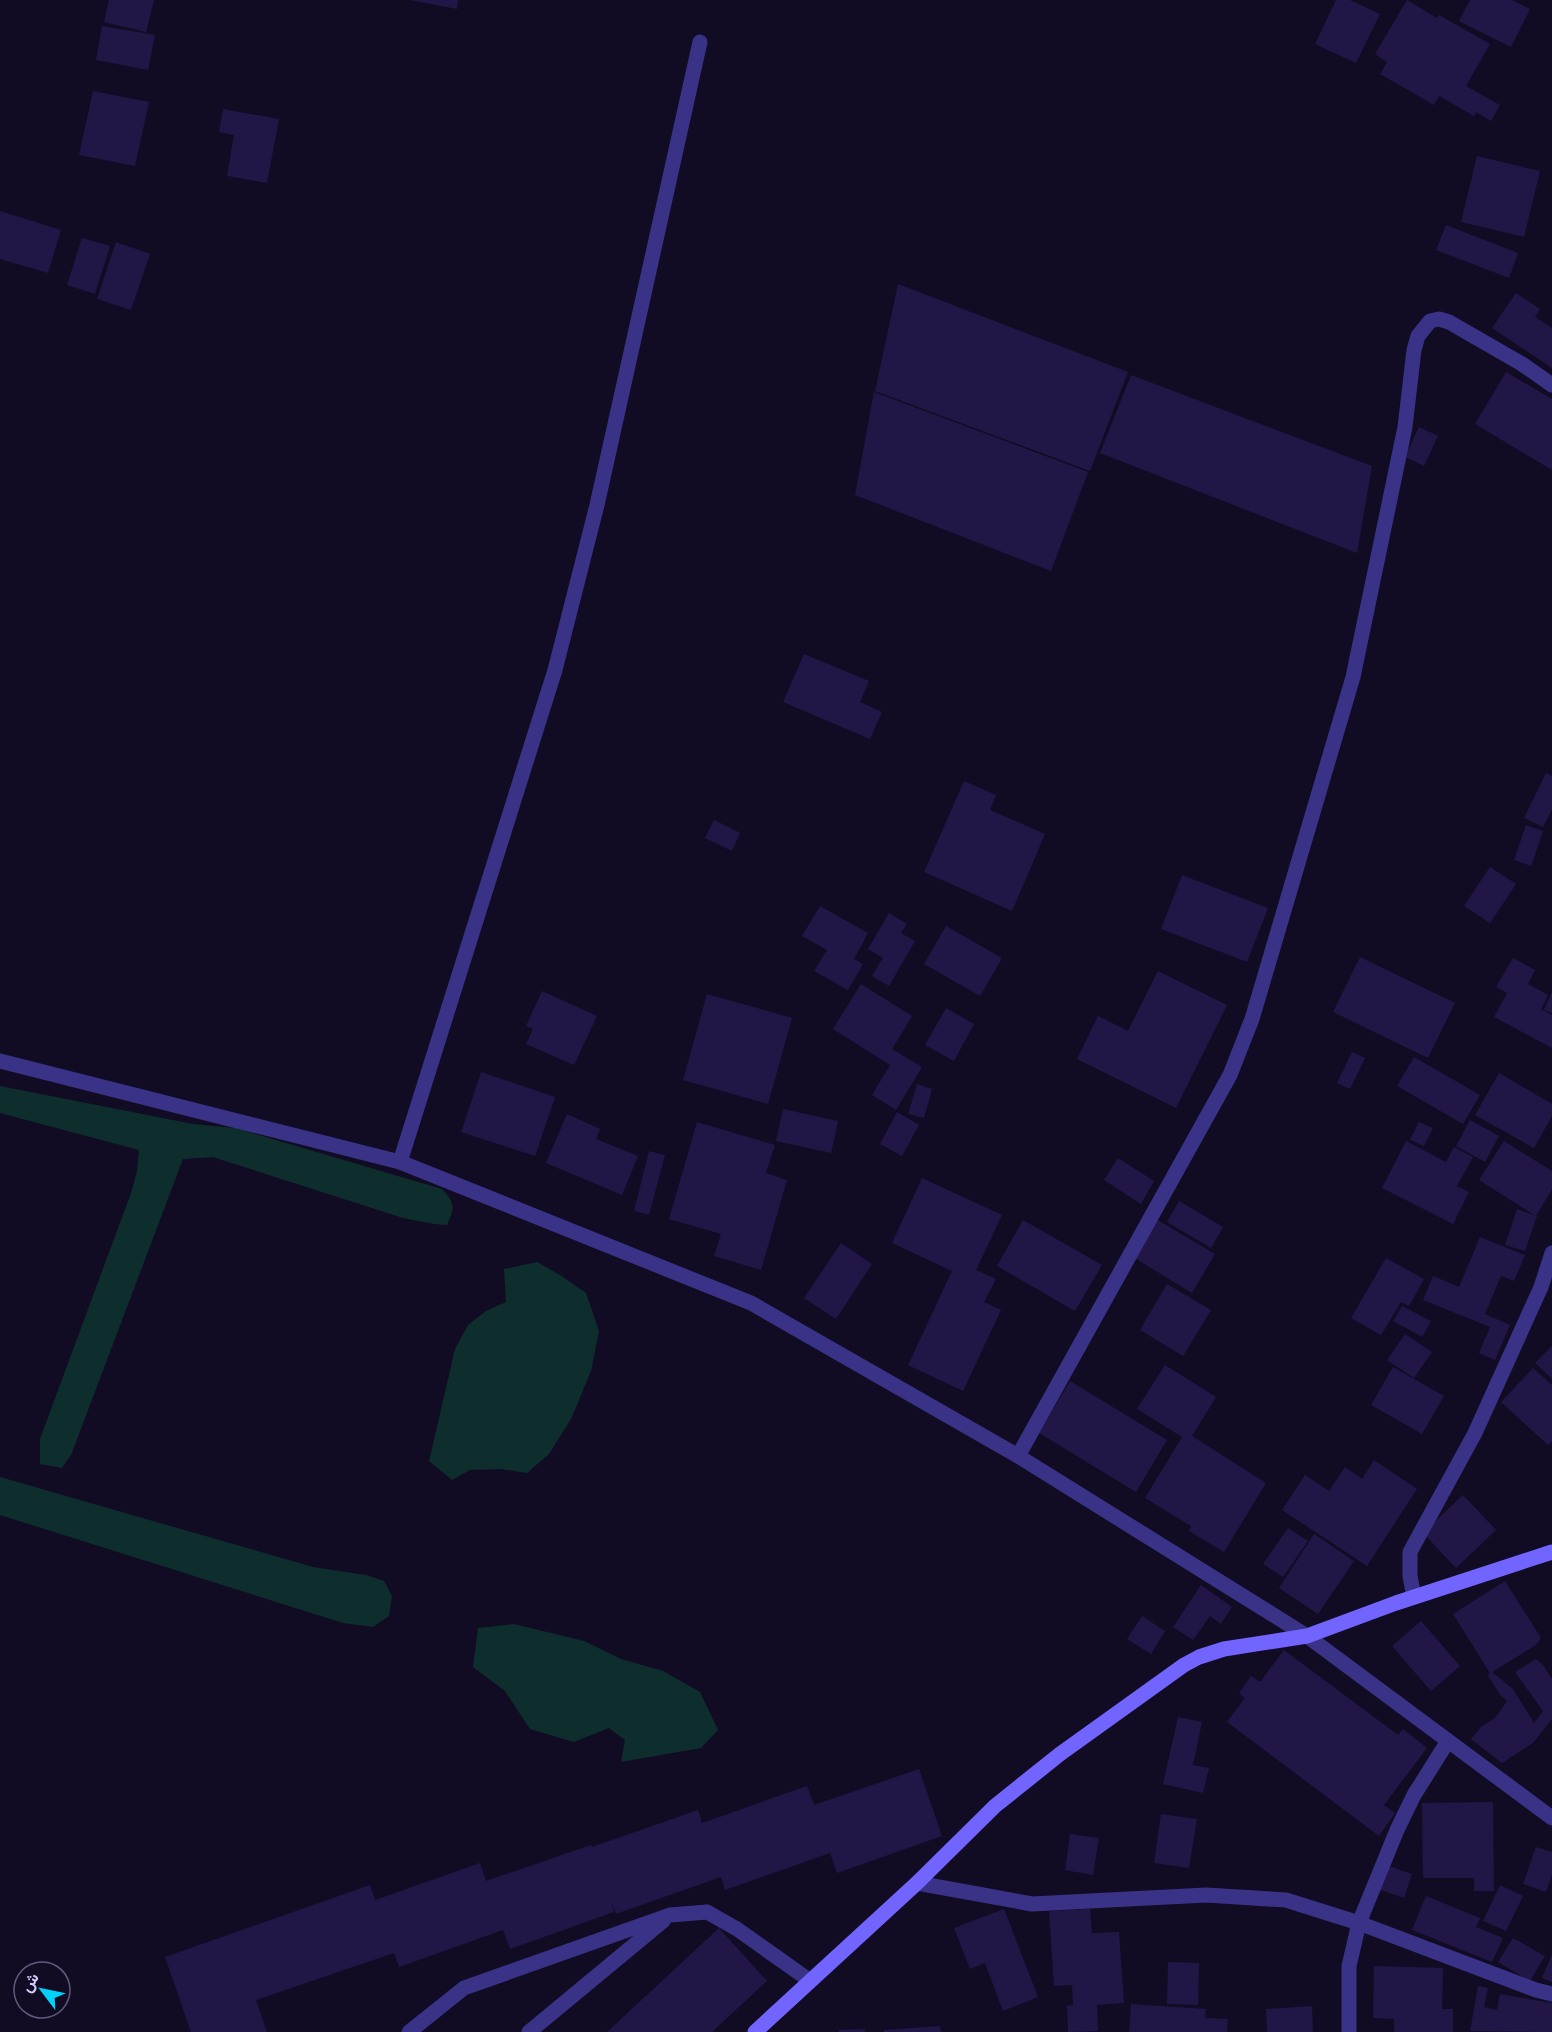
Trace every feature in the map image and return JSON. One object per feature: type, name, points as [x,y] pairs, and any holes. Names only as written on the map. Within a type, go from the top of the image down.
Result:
[{"type":"main road","points":[[755,2032],[916,1883],[994,1806],[1060,1754],[1184,1665],[1199,1657],[1224,1649],[1307,1636],[1414,1597],[1552,1552]]},
{"type":"street","points":[[400,1162],[555,670],[597,505],[700,42]]},
{"type":"street","points":[[1018,1456],[1230,1075],[1252,1019],[1353,677],[1405,427],[1414,350],[1418,336],[1430,321],[1449,322],[1522,364],[1552,385]]},
{"type":"street","points":[[0,1061],[400,1162],[751,1303],[1018,1456],[1307,1636],[1552,1818]]},
{"type":"street","points":[[1414,1597],[1410,1576],[1410,1552],[1475,1433],[1541,1287],[1552,1253]]},
{"type":"street","points":[[1349,2032],[1349,1965],[1359,1923],[1397,1830],[1414,1796],[1448,1741]]},
{"type":"street","points":[[916,1883],[1032,1904],[1206,1894],[1286,1900],[1359,1923],[1552,1994]]},
{"type":"street","points":[[409,2032],[464,1988],[670,1915],[707,1912],[737,1929],[809,1980]]},
{"type":"street","points":[[529,2032],[670,1915]]},
{"type":"green space","points":[[0,1086],[193,1124],[235,1128],[442,1189],[451,1202],[451,1214],[447,1225],[403,1218],[213,1157],[183,1159],[71,1455],[62,1468],[40,1464],[40,1439],[131,1193],[137,1171],[139,1150],[0,1113]]},
{"type":"green space","points":[[537,1262],[586,1293],[599,1331],[591,1371],[571,1419],[549,1454],[527,1473],[501,1469],[470,1470],[452,1480],[429,1461],[455,1349],[468,1325],[486,1311],[506,1302],[504,1269]]},
{"type":"green space","points":[[0,1477],[313,1567],[366,1575],[384,1581],[392,1596],[389,1616],[373,1627],[343,1623],[0,1515]]},
{"type":"green space","points":[[514,1624],[584,1641],[621,1659],[663,1671],[700,1692],[718,1730],[701,1748],[621,1762],[625,1740],[609,1728],[574,1742],[530,1729],[505,1691],[473,1667],[478,1628]]},
{"type":"building","points":[[109,0],[154,0],[146,32],[104,22]]},
{"type":"building","points":[[410,0],[458,0],[457,9]]},
{"type":"building","points":[[1336,0],[1350,0],[1380,14],[1356,63],[1315,44]]},
{"type":"building","points":[[1407,0],[1437,18],[1439,15],[1490,44],[1466,86],[1500,105],[1491,121],[1476,112],[1474,116],[1439,96],[1434,105],[1380,74],[1387,62],[1375,54]]},
{"type":"building","points":[[1470,0],[1512,0],[1530,9],[1511,47],[1459,21]]},
{"type":"building","points":[[102,26],[155,35],[148,70],[96,60]]},
{"type":"building","points":[[93,91],[149,102],[135,166],[79,155]]},
{"type":"building","points":[[223,109],[279,119],[267,183],[227,176],[234,135],[219,132]]},
{"type":"building","points":[[1477,156],[1540,171],[1524,237],[1461,222]]},
{"type":"building","points":[[0,211],[61,230],[48,273],[0,259]]},
{"type":"building","points":[[1446,225],[1518,253],[1509,278],[1436,250]]},
{"type":"building","points":[[82,238],[110,246],[95,294],[67,285]]},
{"type":"building","points":[[116,242],[150,254],[131,310],[97,299]]},
{"type":"building","points":[[898,284],[1128,372],[1090,471],[875,391]]},
{"type":"building","points":[[1516,293],[1540,309],[1535,317],[1552,328],[1552,368],[1492,328]]},
{"type":"building","points":[[1506,372],[1552,399],[1552,470],[1475,424]]},
{"type":"building","points":[[1131,375],[1372,466],[1357,553],[1100,453]]},
{"type":"building","points":[[874,392],[1088,472],[1051,571],[855,495]]},
{"type":"building","points":[[1419,427],[1438,436],[1424,466],[1405,457]]},
{"type":"building","points":[[804,654],[869,681],[860,702],[882,712],[870,739],[783,702]]},
{"type":"building","points":[[1546,773],[1552,776],[1552,809],[1543,827],[1524,818]]},
{"type":"building","points":[[964,781],[996,795],[990,810],[1045,834],[1012,911],[924,872]]},
{"type":"building","points":[[714,820],[740,833],[732,851],[705,838]]},
{"type":"building","points":[[1526,825],[1543,831],[1531,866],[1514,860]]},
{"type":"building","points":[[1490,867],[1516,884],[1490,923],[1464,906]]},
{"type":"building","points":[[1182,875],[1268,908],[1247,962],[1161,929]]},
{"type":"building","points":[[820,906],[868,933],[854,959],[863,964],[848,990],[814,971],[827,950],[802,936]]},
{"type":"building","points":[[889,913],[907,924],[901,933],[915,941],[889,986],[872,976],[883,958],[868,949]]},
{"type":"building","points":[[946,926],[1002,958],[980,996],[924,964]]},
{"type":"building","points":[[1360,957],[1455,1003],[1428,1058],[1333,1012]]},
{"type":"building","points":[[1513,958],[1535,970],[1528,984],[1548,995],[1541,1009],[1552,1015],[1552,1048],[1494,1017],[1507,993],[1496,987]]},
{"type":"building","points":[[1158,971],[1227,1005],[1176,1108],[1077,1059],[1098,1016],[1128,1031]]},
{"type":"building","points":[[861,984],[912,1016],[892,1049],[922,1067],[896,1110],[872,1095],[890,1065],[833,1029]]},
{"type":"building","points":[[542,991],[597,1016],[574,1065],[526,1044],[533,1029],[526,1026]]},
{"type":"building","points":[[1552,992],[1552,1013],[1544,1010]]},
{"type":"building","points":[[707,994],[792,1018],[768,1104],[683,1080]]},
{"type":"building","points":[[946,1008],[974,1024],[954,1061],[925,1045]]},
{"type":"building","points":[[1352,1052],[1365,1058],[1350,1089],[1337,1083]]},
{"type":"building","points":[[1414,1057],[1480,1095],[1463,1124],[1397,1086]]},
{"type":"building","points":[[481,1072],[555,1097],[535,1156],[461,1132]]},
{"type":"building","points":[[1499,1073],[1552,1104],[1552,1116],[1534,1148],[1475,1115]]},
{"type":"building","points":[[917,1084],[932,1089],[924,1118],[908,1114]]},
{"type":"building","points":[[783,1109],[838,1121],[831,1153],[776,1141]]},
{"type":"building","points":[[897,1112],[919,1125],[902,1156],[880,1144]]},
{"type":"building","points":[[567,1114],[600,1129],[596,1139],[638,1156],[622,1195],[546,1163]]},
{"type":"building","points":[[1470,1120],[1499,1136],[1485,1162],[1456,1146]]},
{"type":"building","points":[[697,1122],[775,1145],[766,1173],[787,1180],[761,1270],[714,1256],[721,1234],[669,1219]]},
{"type":"building","points":[[1419,1122],[1433,1128],[1424,1146],[1410,1140]]},
{"type":"building","points":[[1406,1141],[1446,1162],[1454,1147],[1473,1157],[1457,1186],[1469,1192],[1453,1224],[1382,1188]]},
{"type":"building","points":[[1504,1141],[1552,1171],[1552,1189],[1536,1216],[1479,1180]]},
{"type":"building","points":[[649,1151],[665,1155],[649,1215],[634,1211]]},
{"type":"building","points":[[1118,1158],[1154,1181],[1141,1204],[1104,1180]]},
{"type":"building","points":[[922,1178],[1002,1215],[976,1270],[996,1279],[984,1302],[1001,1310],[963,1391],[908,1365],[952,1271],[892,1243]]},
{"type":"building","points":[[1179,1201],[1223,1227],[1211,1248],[1167,1222]]},
{"type":"building","points":[[1517,1209],[1537,1216],[1525,1251],[1505,1245]]},
{"type":"building","points":[[1151,1216],[1215,1254],[1192,1293],[1128,1254]]},
{"type":"building","points":[[1023,1220],[1102,1265],[1075,1311],[997,1266]]},
{"type":"building","points":[[1480,1237],[1525,1255],[1514,1281],[1501,1276],[1485,1314],[1510,1325],[1495,1360],[1479,1353],[1490,1327],[1423,1300],[1433,1276],[1459,1287]]},
{"type":"building","points":[[841,1243],[872,1264],[836,1319],[804,1298]]},
{"type":"building","points":[[1386,1258],[1424,1279],[1409,1306],[1401,1302],[1381,1335],[1351,1318]]},
{"type":"building","points":[[1167,1284],[1211,1310],[1183,1356],[1140,1330]]},
{"type":"building","points":[[1402,1306],[1431,1321],[1422,1337],[1393,1321]]},
{"type":"building","points":[[1405,1334],[1432,1352],[1414,1378],[1387,1360]]},
{"type":"building","points":[[1552,1346],[1552,1379],[1535,1363]]},
{"type":"building","points":[[1165,1365],[1216,1397],[1192,1436],[1266,1483],[1224,1552],[1189,1531],[1191,1526],[1145,1498],[1182,1437],[1137,1409]]},
{"type":"building","points":[[1393,1367],[1444,1396],[1422,1434],[1371,1405]]},
{"type":"building","points":[[1533,1368],[1552,1385],[1552,1441],[1548,1445],[1501,1402]]},
{"type":"building","points":[[1070,1381],[1167,1440],[1136,1492],[1039,1433]]},
{"type":"building","points":[[1374,1460],[1417,1489],[1367,1566],[1282,1510],[1305,1475],[1329,1491],[1345,1467],[1362,1479]]},
{"type":"building","points":[[1463,1495],[1496,1530],[1456,1568],[1423,1533]]},
{"type":"building","points":[[1288,1528],[1308,1541],[1283,1577],[1263,1564]]},
{"type":"building","points":[[1314,1534],[1354,1561],[1318,1614],[1279,1588]]},
{"type":"building","points":[[1505,1581],[1541,1638],[1536,1645],[1492,1672],[1513,1689],[1534,1723],[1543,1711],[1515,1672],[1536,1659],[1552,1679],[1552,1719],[1533,1743],[1502,1763],[1471,1739],[1482,1726],[1495,1718],[1507,1701],[1488,1676],[1490,1673],[1453,1614]]},
{"type":"building","points":[[1201,1585],[1232,1607],[1221,1624],[1210,1616],[1193,1640],[1173,1627]]},
{"type":"building","points":[[1142,1616],[1165,1631],[1151,1654],[1127,1639]]},
{"type":"building","points":[[1421,1621],[1460,1666],[1431,1691],[1392,1646]]},
{"type":"building","points":[[1284,1650],[1398,1735],[1403,1729],[1427,1748],[1384,1805],[1395,1813],[1379,1836],[1227,1722],[1245,1698],[1239,1693],[1251,1676],[1260,1682]]},
{"type":"building","points":[[1178,1717],[1202,1722],[1193,1765],[1209,1768],[1203,1793],[1163,1784]]},
{"type":"building","points":[[919,1769],[942,1836],[837,1873],[830,1853],[725,1890],[721,1877],[616,1914],[611,1901],[614,1912],[510,1949],[503,1930],[399,1967],[394,1953],[256,2000],[267,2032],[191,2032],[165,1957],[370,1885],[375,1900],[480,1863],[486,1881],[698,1810],[702,1823],[807,1786],[814,1805]]},
{"type":"building","points":[[1493,1802],[1494,1891],[1474,1891],[1474,1878],[1423,1878],[1422,1803]]},
{"type":"building","points":[[1161,1814],[1197,1819],[1189,1868],[1154,1863]]},
{"type":"building","points":[[1070,1834],[1099,1838],[1093,1875],[1065,1870]]},
{"type":"building","points":[[1536,1847],[1552,1852],[1552,1875],[1546,1892],[1523,1884]]},
{"type":"building","points":[[1383,1864],[1412,1874],[1404,1898],[1375,1888]]},
{"type":"building","points":[[1500,1885],[1523,1896],[1506,1931],[1483,1921]]},
{"type":"building","points":[[1426,1896],[1480,1918],[1476,1927],[1503,1938],[1492,1962],[1412,1930]]},
{"type":"building","points":[[1004,1909],[1038,1997],[1003,2011],[985,1963],[970,1969],[954,1928]]},
{"type":"building","points":[[1090,1909],[1092,1933],[1119,1932],[1124,2003],[1097,2005],[1098,2031],[1068,2032],[1067,2006],[1073,2005],[1072,1985],[1054,1986],[1049,1911]]},
{"type":"building","points":[[719,1928],[767,1981],[712,2032],[607,2032]]},
{"type":"building","points":[[1513,1938],[1545,1956],[1530,1981],[1498,1962]]},
{"type":"building","points":[[1552,1954],[1552,1982],[1542,1978]]},
{"type":"building","points":[[1168,1962],[1199,1963],[1198,2005],[1167,2004]]},
{"type":"building","points":[[1374,1966],[1443,1968],[1442,2009],[1453,2009],[1453,2032],[1394,2032],[1394,2019],[1373,2018]]},
{"type":"building","points":[[1478,1986],[1488,1988],[1484,2007],[1497,2010],[1500,1994],[1552,2003],[1552,2032],[1470,2031]]},
{"type":"building","points":[[1131,2004],[1206,2009],[1205,2018],[1228,2019],[1227,2032],[1129,2032]]},
{"type":"building","points":[[1312,2006],[1313,2032],[1267,2032],[1266,2009]]},
{"type":"building","points":[[940,2026],[941,2032],[884,2032],[884,2030]]},
{"type":"building","points":[[865,2029],[865,2032],[839,2032],[839,2030]]}]
